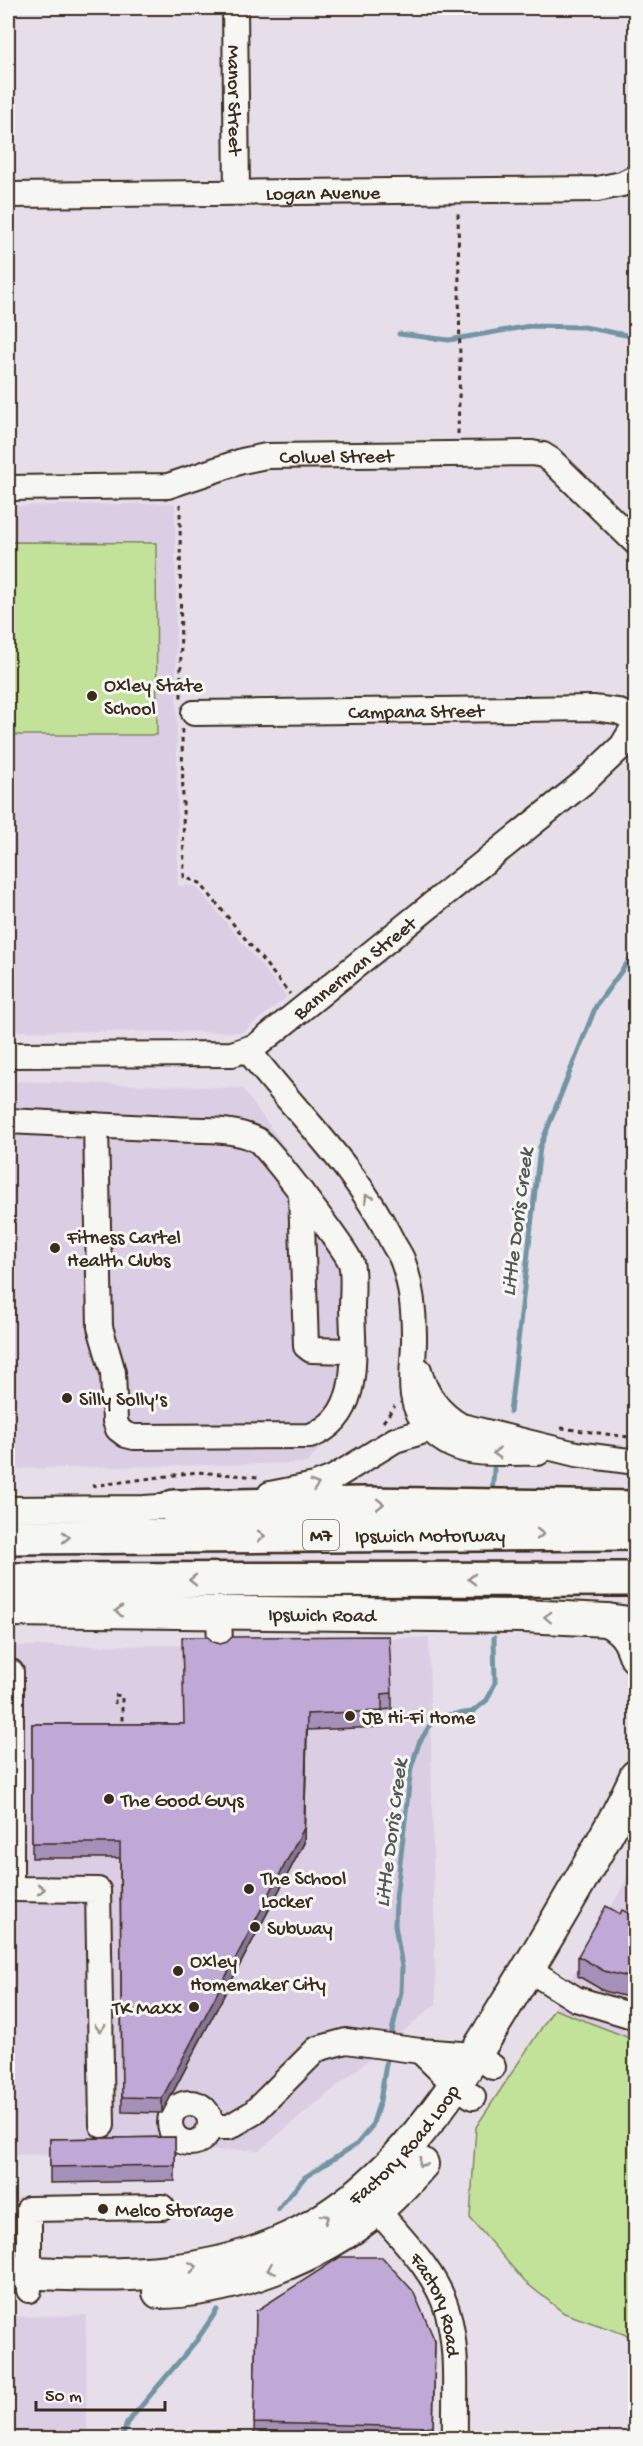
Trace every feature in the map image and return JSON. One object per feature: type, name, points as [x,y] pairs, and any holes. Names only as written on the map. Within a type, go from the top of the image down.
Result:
[{"type":"highway","points":[[174,1507],[374,1504],[636,1508]]},
{"type":"highway","name":"Ipswich Motorway","points":[[8,1537],[636,1533]]},
{"type":"highway","name":"M7","points":[[8,1580],[636,1579]]},
{"type":"main road","name":"Ipswich Road","points":[[8,1610],[523,1616],[621,1622]]},
{"type":"main road","points":[[621,1622],[636,1657]]},
{"type":"main road","name":"Factory Road Loop","points":[[536,1974],[636,1776]]},
{"type":"main road","name":"Factory Road Loop","points":[[18,2281],[147,2273],[204,2266],[234,2259],[287,2240],[370,2201],[434,2150],[464,2091],[636,1813]]},
{"type":"street","name":"Manor Street","points":[[235,8],[237,192]]},
{"type":"street","name":"Logan Avenue","points":[[8,195],[597,189],[622,184],[636,177]]},
{"type":"street","name":"Colwel Street","points":[[8,488],[168,486],[242,460],[260,457],[532,453],[546,457],[636,543]]},
{"type":"street","name":"Campana Street","points":[[186,712],[593,708],[617,711],[636,721]]},
{"type":"street","name":"Bannerman Street","points":[[8,1055],[223,1055],[248,1050],[267,1040],[584,782],[622,746],[636,721]]},
{"type":"street","points":[[248,1050],[357,1181],[401,1256],[408,1277],[412,1307],[414,1349],[411,1389],[420,1417],[429,1428],[442,1441],[458,1449],[474,1453],[576,1454],[636,1462]]},
{"type":"street","points":[[8,1121],[96,1125],[237,1133],[260,1142],[268,1149],[351,1263],[353,1351],[351,1390],[345,1406],[333,1423],[322,1432],[310,1436],[134,1437],[118,1429],[115,1421],[113,1372],[100,1327],[96,1125]]},
{"type":"street","points":[[301,1192],[306,1346],[311,1350],[353,1351]]},
{"type":"street","points":[[414,1349],[422,1381],[431,1399],[442,1412],[461,1426]]},
{"type":"street","points":[[8,1509],[174,1507],[286,1492],[333,1478],[395,1440],[429,1428],[461,1426],[576,1454]]},
{"type":"street","points":[[219,1613],[220,1645]]},
{"type":"street","points":[[11,1672],[11,1889],[98,1890],[102,2125]]},
{"type":"street","points":[[536,1974],[576,1999],[636,2016]]},
{"type":"street","points":[[210,2127],[229,2127],[253,2113],[317,2049],[346,2041],[484,2061]]},
{"type":"street","points":[[410,2049],[464,2091]]},
{"type":"street","points":[[178,2095],[205,2109],[210,2127],[208,2133],[198,2142],[179,2140],[174,2135],[170,2122],[178,2095]]},
{"type":"street","name":"Factory Road","points":[[370,2201],[420,2261],[446,2308],[453,2346],[455,2439]]},
{"type":"street","points":[[18,2281],[29,2209],[162,2207]]},
{"type":"path","points":[[457,454],[460,364],[458,192]]},
{"type":"path","points":[[168,486],[168,500],[180,498],[186,712],[184,877],[200,883],[303,1010]]},
{"type":"path","points":[[115,1704],[115,1695],[122,1696],[122,1728]]},
{"type":"shaded area","name":"Oxley State School","points":[[175,503],[178,886],[196,886],[287,997],[243,1032],[8,1031],[8,506]]},
{"type":"shaded area","points":[[8,1081],[242,1088],[361,1251],[357,1405],[307,1463],[8,1469]]},
{"type":"shaded area","points":[[429,1637],[436,2004],[260,2150],[10,2155],[8,2254],[8,1646],[220,1645]]},
{"type":"shaded area","points":[[635,1864],[635,2040],[554,2009]]},
{"type":"shaded area","points":[[86,2315],[87,2438],[8,2438],[8,2317]]},
{"type":"green space","points":[[8,542],[156,543],[157,735],[8,735]]},
{"type":"green space","points":[[554,2009],[635,2040],[635,2095],[633,2098],[636,2104],[635,2338],[564,2313],[525,2282],[470,2218],[476,2127]]},
{"type":"building","name":"Oxley Homemaker City","points":[[389,1636],[392,1693],[382,1694],[382,1711],[307,1714],[304,1828],[162,2098],[122,2097],[120,1843],[32,1843],[32,1724],[184,1724],[182,1637],[208,1637],[220,1644],[232,1637]]},
{"type":"building","points":[[606,1906],[620,1914],[622,1910],[636,1917],[636,1979],[604,1971],[578,1956]]},
{"type":"building","points":[[175,2137],[175,2165],[50,2167],[50,2139]]},
{"type":"building","points":[[340,2257],[382,2257],[413,2291],[435,2341],[433,2427],[254,2423],[256,2311]]},
{"type":"waterway","points":[[399,334],[449,340],[530,326],[584,327],[636,337]]},
{"type":"waterway","name":"Little Doris Creek","points":[[510,1412],[540,1147],[596,1006],[636,951]]},
{"type":"waterway","name":"Little Doris Creek","points":[[492,1494],[494,1469]]},
{"type":"waterway","name":"Little Doris Creek","points":[[390,2040],[401,1992],[402,1967],[395,1925],[396,1898],[411,1768],[419,1743],[432,1722],[441,1716],[472,1712],[487,1700],[495,1683],[494,1638]]},
{"type":"waterway","name":"Little Doris Creek","points":[[278,2209],[305,2177],[357,2144],[372,2126],[380,2101],[388,2052]]},
{"type":"waterway","name":"Little Doris Creek","points":[[122,2438],[127,2423],[197,2340],[217,2310]]},
{"type":"place","name":"Oxley State School","points":[[92,696]]},
{"type":"place","name":"Fitness Cartel Health Clubs","points":[[55,1248]]},
{"type":"place","name":"Silly Solly's","points":[[67,1398]]},
{"type":"place","name":"JB Hi-Fi Home","points":[[350,1716]]},
{"type":"place","name":"The Good Guys","points":[[109,1799]]},
{"type":"place","name":"The School Locker","points":[[249,1889]]},
{"type":"place","name":"Subway","points":[[255,1927]]},
{"type":"place","name":"Oxley Homemaker City","points":[[178,1971]]},
{"type":"place","name":"TK Maxx","points":[[194,2007]]},
{"type":"place","name":"Melco Storage","points":[[103,2209]]}]
